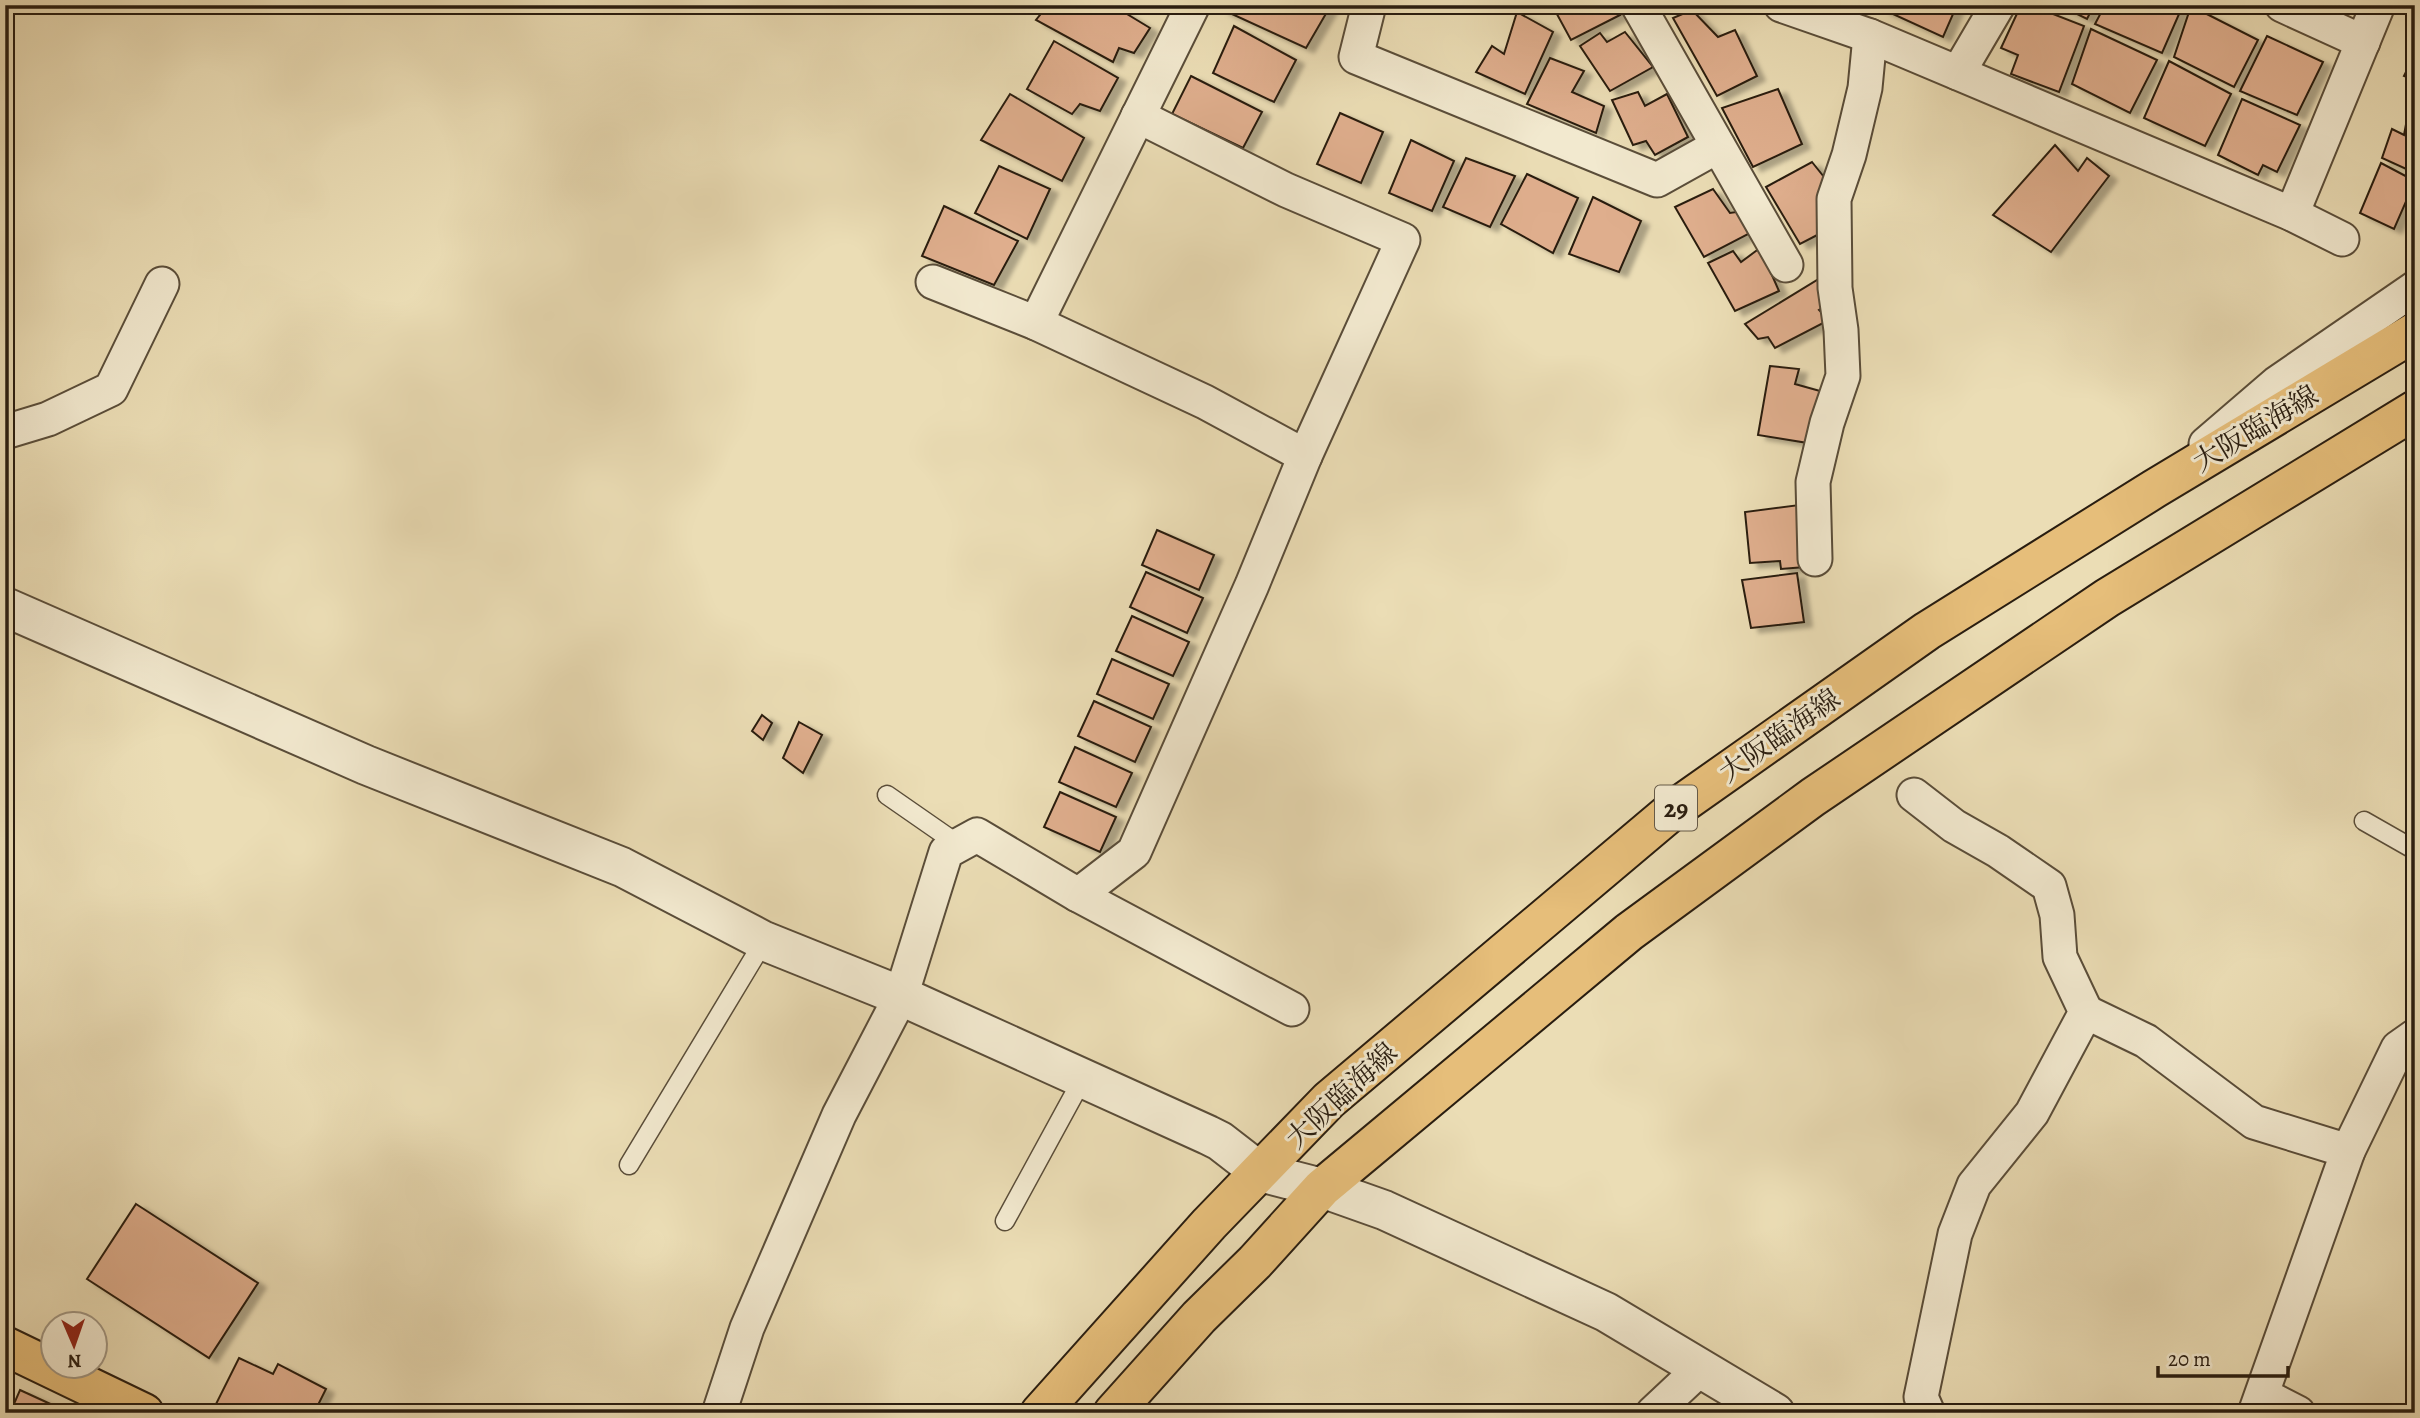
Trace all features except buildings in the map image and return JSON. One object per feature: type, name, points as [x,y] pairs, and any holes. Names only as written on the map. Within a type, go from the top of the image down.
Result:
[{"type":"main road","name":"大阪臨海線","points":[[1040,1413],[1159,1278],[1329,1100],[1673,810],[1927,631],[2154,489],[2415,332]]},
{"type":"main road","name":"大阪臨海線","points":[[1113,1413],[1199,1317],[1255,1262],[1322,1188],[1629,932],[1813,797],[2107,598],[2415,410]]},
{"type":"main road","points":[[5,1346],[144,1413]]},
{"type":"street","points":[[1036,323],[1192,5]]},
{"type":"street","points":[[1369,5],[1356,57],[1657,180],[1718,146]]},
{"type":"street","points":[[1638,5],[1786,265]]},
{"type":"street","points":[[1781,5],[1870,36],[2292,214],[2342,239]]},
{"type":"street","points":[[1958,73],[1998,5]]},
{"type":"street","points":[[2282,5],[2363,42]]},
{"type":"street","points":[[2292,214],[2378,5]]},
{"type":"street","points":[[1815,559],[1813,482],[1827,423],[1843,376],[1841,330],[1835,288],[1834,199],[1849,155],[1865,88],[1870,36]]},
{"type":"street","points":[[1078,895],[1134,852],[1252,585],[1305,456],[1403,240],[1286,190],[1138,116]]},
{"type":"street","points":[[933,282],[1036,323],[1205,402],[1305,456]]},
{"type":"street","points":[[5,432],[47,419],[111,390],[162,284]]},
{"type":"street","points":[[2154,489],[2277,383],[2415,288]]},
{"type":"street","points":[[5,607],[366,765],[621,867],[764,941],[901,996],[1220,1141],[1260,1172],[1322,1188],[1384,1210],[1606,1312],[1775,1413]]},
{"type":"street","points":[[1914,795],[1954,825],[1998,850],[2049,886],[2057,915],[2060,957],[2086,1012],[2146,1041],[2254,1122],[2348,1151]]},
{"type":"street","points":[[719,1413],[747,1328],[839,1115],[901,996],[946,852],[977,835],[1078,895],[1292,1009]]},
{"type":"street","points":[[1916,1407],[1955,1234],[1974,1185],[2032,1113],[2086,1012]]},
{"type":"street","points":[[2298,1413],[2259,1404],[2348,1151],[2398,1048],[2415,1036]]},
{"type":"street","points":[[1653,1413],[1701,1368]]},
{"type":"lane","points":[[887,795],[959,845]]},
{"type":"lane","points":[[2364,821],[2415,850]]},
{"type":"lane","points":[[629,1165],[764,941]]},
{"type":"lane","points":[[1004,1221],[1083,1078]]}]
